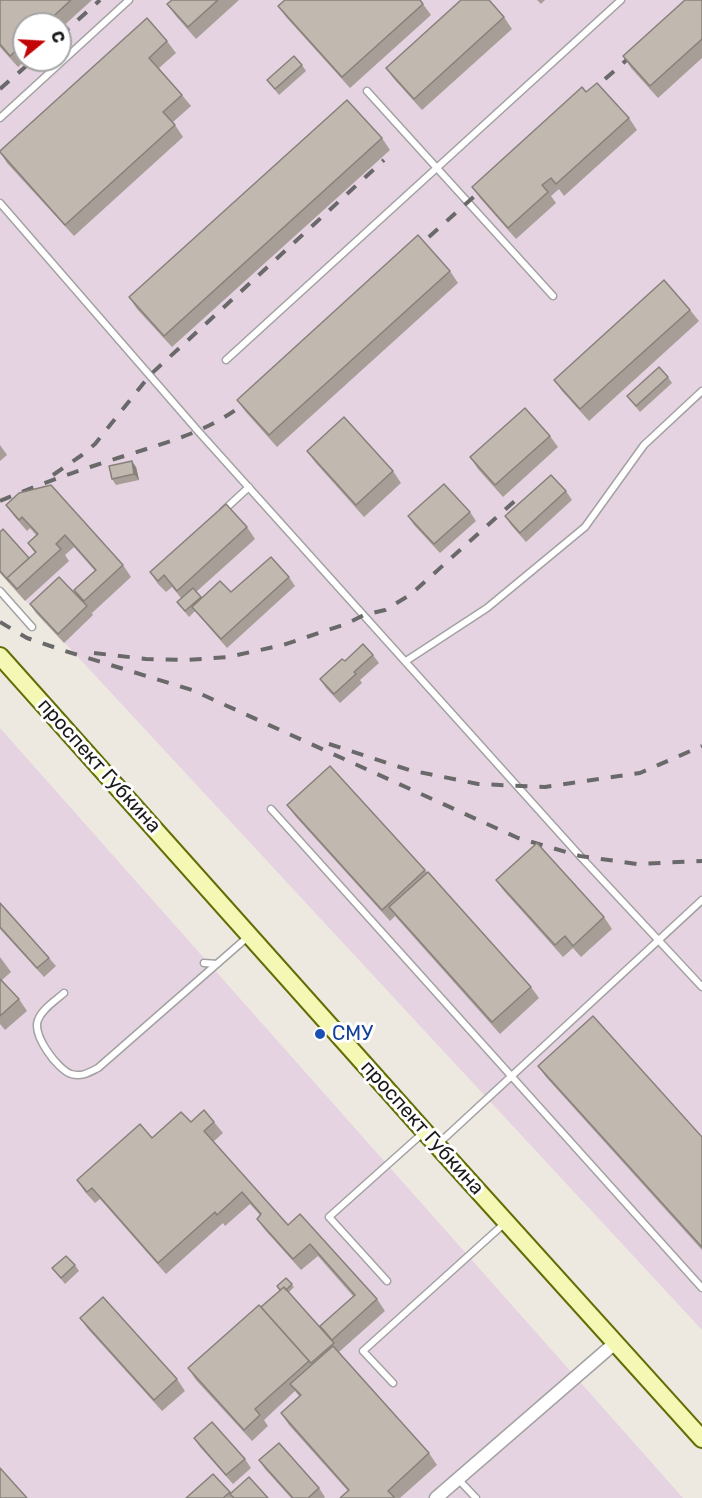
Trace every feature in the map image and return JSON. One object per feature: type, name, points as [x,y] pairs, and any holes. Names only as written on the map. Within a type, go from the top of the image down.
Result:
[{"type":"main road","name":"проспект Губкина","points":[[0,656],[702,1439]]},
{"type":"street","points":[[436,1498],[615,1343]]},
{"type":"lane","points":[[2,113],[129,0]]},
{"type":"lane","points":[[226,360],[621,0]]},
{"type":"lane","points":[[367,91],[553,296]]},
{"type":"lane","points":[[0,203],[249,487],[580,856],[702,987]]},
{"type":"lane","points":[[406,661],[487,608],[585,527],[644,445],[702,391]]},
{"type":"lane","points":[[215,518],[249,487]]},
{"type":"lane","points":[[0,591],[32,627]]},
{"type":"lane","points":[[271,809],[702,1288]]},
{"type":"lane","points":[[437,1145],[702,900]]},
{"type":"lane","points":[[64,993],[44,1011],[37,1021],[37,1034],[55,1061],[69,1073],[84,1076],[98,1068],[250,935]]},
{"type":"lane","points":[[204,963],[217,964]]},
{"type":"lane","points":[[387,1281],[329,1217],[424,1131]]},
{"type":"lane","points":[[393,1383],[363,1351],[506,1222]]},
{"type":"lane","points":[[458,1479],[476,1498]]},
{"type":"shaded area","points":[[0,0],[702,0],[702,1330],[0,573]]},
{"type":"shaded area","points":[[0,728],[683,1498],[0,1498]]},
{"type":"building","points":[[0,0],[71,0],[58,12],[12,12],[12,54],[10,56],[0,44]]},
{"type":"building","points":[[172,0],[218,0],[188,27],[167,4]]},
{"type":"building","points":[[285,0],[420,0],[423,4],[342,77],[278,6]]},
{"type":"building","points":[[461,0],[489,0],[504,17],[414,99],[386,68]]},
{"type":"building","points":[[685,0],[702,0],[702,39],[650,86],[623,56]]},
{"type":"building","points":[[147,18],[167,41],[149,58],[182,95],[163,112],[175,125],[65,225],[0,151]]},
{"type":"building","points":[[294,56],[302,65],[275,89],[267,80]]},
{"type":"building","points":[[597,83],[629,118],[556,184],[551,178],[542,185],[548,192],[508,228],[472,187],[582,87],[586,92]]},
{"type":"building","points":[[347,100],[382,138],[164,336],[129,297]]},
{"type":"building","points":[[418,235],[450,271],[269,435],[237,400]]},
{"type":"building","points":[[664,280],[690,310],[580,409],[554,380]]},
{"type":"building","points":[[659,367],[668,377],[636,406],[627,396]]},
{"type":"building","points":[[525,408],[550,436],[495,485],[470,457]]},
{"type":"building","points":[[344,417],[393,471],[356,505],[307,451]]},
{"type":"building","points":[[132,461],[134,474],[112,479],[109,466]]},
{"type":"building","points":[[551,475],[566,491],[520,533],[505,516]]},
{"type":"building","points":[[444,484],[470,512],[434,544],[408,516]]},
{"type":"building","points":[[51,485],[123,565],[84,601],[74,590],[96,570],[65,535],[56,544],[61,549],[17,589],[7,578],[36,552],[28,543],[38,534],[22,517],[19,520],[6,505],[19,493]]},
{"type":"building","points":[[226,504],[247,527],[177,591],[164,575],[158,581],[150,572]]},
{"type":"building","points":[[3,529],[29,558],[7,578],[9,581],[0,571],[0,532]]},
{"type":"building","points":[[271,557],[289,577],[221,639],[192,607],[220,581],[231,592]]},
{"type":"building","points":[[59,577],[87,606],[58,634],[30,604]]},
{"type":"building","points":[[193,588],[201,597],[185,611],[177,602]]},
{"type":"building","points":[[363,644],[373,655],[334,694],[320,679],[342,659],[345,661]]},
{"type":"building","points":[[330,766],[425,870],[382,910],[287,805]]},
{"type":"building","points":[[537,843],[604,917],[573,946],[565,936],[555,945],[496,880]]},
{"type":"building","points":[[428,872],[531,987],[492,1022],[389,907]]},
{"type":"building","points":[[0,903],[49,958],[37,968],[0,927]]},
{"type":"building","points":[[0,979],[19,999],[0,1016]]},
{"type":"building","points":[[593,1016],[702,1137],[702,1247],[538,1066]]},
{"type":"building","points":[[204,1110],[214,1122],[204,1131],[288,1225],[300,1214],[377,1299],[332,1340],[320,1326],[355,1295],[310,1244],[293,1259],[257,1219],[261,1214],[242,1192],[217,1215],[215,1212],[158,1263],[92,1188],[87,1192],[77,1180],[140,1124],[152,1138],[181,1112],[191,1122]]},
{"type":"building","points":[[66,1256],[75,1265],[61,1278],[52,1268]]},
{"type":"building","points":[[286,1278],[292,1284],[286,1290],[284,1287],[280,1290],[277,1286]]},
{"type":"building","points":[[284,1287],[334,1343],[311,1363],[261,1307]]},
{"type":"building","points":[[103,1297],[177,1379],[154,1400],[80,1318]]},
{"type":"building","points":[[259,1305],[309,1361],[255,1409],[260,1415],[244,1430],[188,1368]]},
{"type":"building","points":[[333,1346],[429,1453],[388,1491],[393,1498],[340,1498],[349,1490],[281,1413],[301,1395],[290,1384]]},
{"type":"building","points":[[212,1422],[245,1459],[226,1475],[194,1438]]},
{"type":"building","points":[[279,1443],[319,1488],[308,1498],[293,1498],[259,1460]]},
{"type":"building","points":[[0,1468],[27,1498],[0,1498]]},
{"type":"building","points":[[213,1474],[230,1492],[223,1498],[186,1498]]},
{"type":"building","points":[[249,1477],[268,1498],[234,1498],[230,1494]]},
{"type":"railway","points":[[72,25],[100,0]]},
{"type":"railway","points":[[587,95],[639,49]]},
{"type":"railway","points":[[0,89],[19,72]]},
{"type":"railway","points":[[53,475],[95,444],[150,375],[384,160]]},
{"type":"railway","points":[[411,253],[489,183]]},
{"type":"railway","points":[[0,501],[90,467],[191,434],[223,418],[253,396]]},
{"type":"railway","points":[[94,653],[146,659],[187,660],[228,657],[283,645],[346,624],[364,615],[385,610],[410,595],[518,498]]},
{"type":"railway","points":[[0,622],[27,638],[192,690],[518,838],[580,856],[637,864],[702,861]]},
{"type":"railway","points":[[329,744],[409,770],[478,784],[545,787],[640,773],[702,746]]},
{"type":"place","name":"СМУ","points":[[320,1034]]}]
